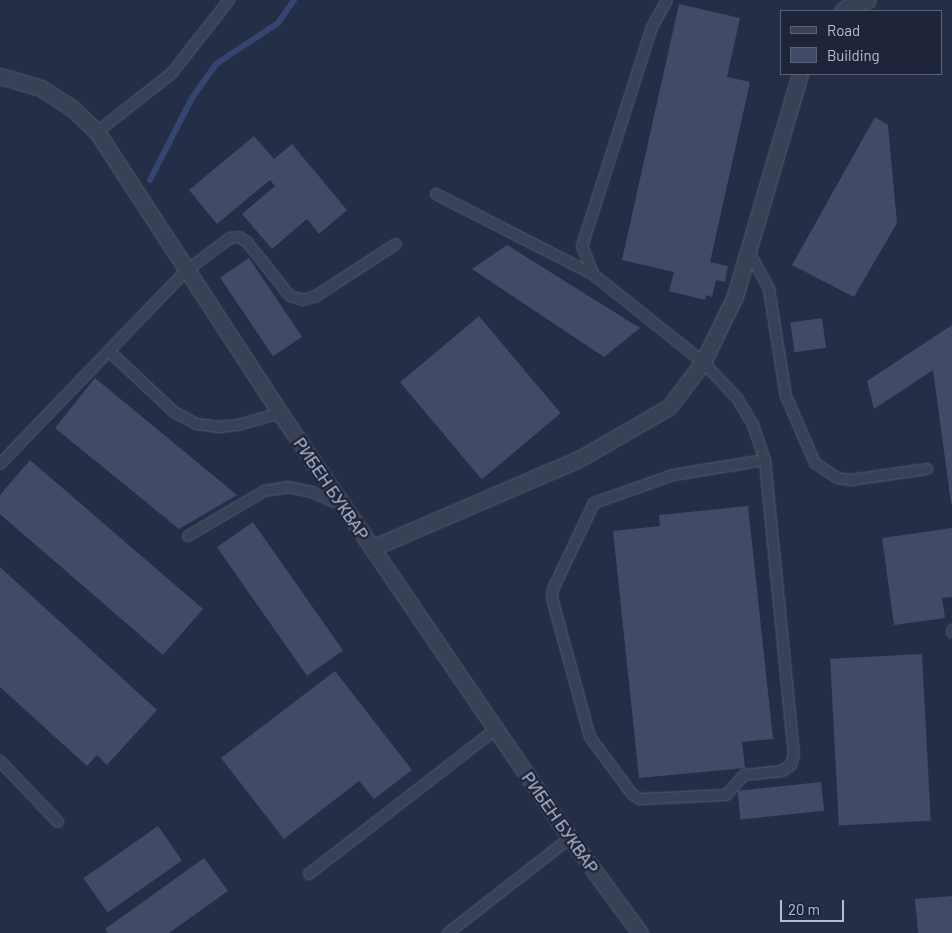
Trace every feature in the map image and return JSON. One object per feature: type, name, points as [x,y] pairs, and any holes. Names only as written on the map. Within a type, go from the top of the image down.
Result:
[{"type":"street","points":[[843,10],[851,4],[868,0]]},
{"type":"street","points":[[372,548],[579,459],[626,434],[669,406],[703,362],[735,296],[800,75]]},
{"type":"street","name":"РИБЕН БУКВАР","points":[[0,76],[41,88],[72,108],[97,132],[280,413],[343,506],[570,838],[640,933]]},
{"type":"lane","points":[[97,132],[172,73],[229,0]]},
{"type":"lane","points":[[594,275],[582,246],[652,27],[667,0]]},
{"type":"lane","points":[[436,194],[594,275],[703,362],[737,398],[753,425],[766,460],[794,754],[791,764],[782,771],[744,775],[726,795],[640,799],[632,794],[590,737],[552,598],[553,589],[594,503],[673,475],[766,460]]},
{"type":"lane","points":[[0,464],[187,270],[230,238],[239,237],[247,242],[290,296],[310,300],[396,244]]},
{"type":"lane","points":[[748,250],[769,289],[786,396],[815,463],[837,478],[851,480],[927,469]]},
{"type":"lane","points":[[109,352],[174,412],[197,424],[219,427],[238,425],[280,413]]},
{"type":"lane","points":[[188,536],[264,491],[288,487],[312,492],[343,506]]},
{"type":"lane","points":[[309,874],[496,729]]},
{"type":"lane","points":[[0,761],[58,822]]},
{"type":"lane","points":[[448,933],[570,838]]},
{"type":"building","points":[[679,4],[740,18],[727,77],[750,82],[710,262],[728,266],[725,282],[716,280],[712,297],[706,295],[705,300],[669,291],[674,272],[622,260]]},
{"type":"building","points":[[875,117],[888,125],[897,223],[854,297],[792,265]]},
{"type":"building","points":[[254,136],[274,159],[292,144],[347,210],[319,234],[307,219],[272,249],[242,214],[275,186],[270,180],[217,224],[189,190]]},
{"type":"building","points":[[507,245],[640,328],[604,357],[472,269]]},
{"type":"building","points":[[249,258],[302,337],[273,356],[220,278]]},
{"type":"building","points":[[479,316],[561,413],[482,479],[400,382]]},
{"type":"building","points":[[822,318],[826,348],[794,352],[790,322]]},
{"type":"building","points":[[952,325],[951,503],[933,370],[874,409],[867,381]]},
{"type":"building","points":[[95,378],[237,495],[179,529],[55,428]]},
{"type":"building","points":[[30,460],[203,609],[163,655],[0,514],[0,495]]},
{"type":"building","points":[[748,506],[773,739],[742,742],[745,768],[639,778],[613,531],[660,526],[659,515]]},
{"type":"building","points":[[253,522],[343,651],[307,676],[217,547]]},
{"type":"building","points":[[952,528],[952,597],[942,598],[945,618],[894,625],[882,538]]},
{"type":"building","points":[[0,567],[157,710],[107,765],[97,755],[87,766],[0,687]]},
{"type":"building","points":[[922,654],[931,821],[839,826],[830,659]]},
{"type":"building","points":[[335,671],[412,770],[374,799],[359,781],[284,839],[221,758]]},
{"type":"building","points":[[821,782],[824,811],[740,820],[737,791]]},
{"type":"building","points":[[158,826],[182,860],[108,913],[83,878]]},
{"type":"building","points":[[204,858],[228,891],[169,933],[108,933],[105,929]]},
{"type":"building","points":[[952,896],[952,933],[918,933],[915,899]]},
{"type":"waterway","points":[[150,180],[192,98],[216,64],[278,23],[294,0]]}]
